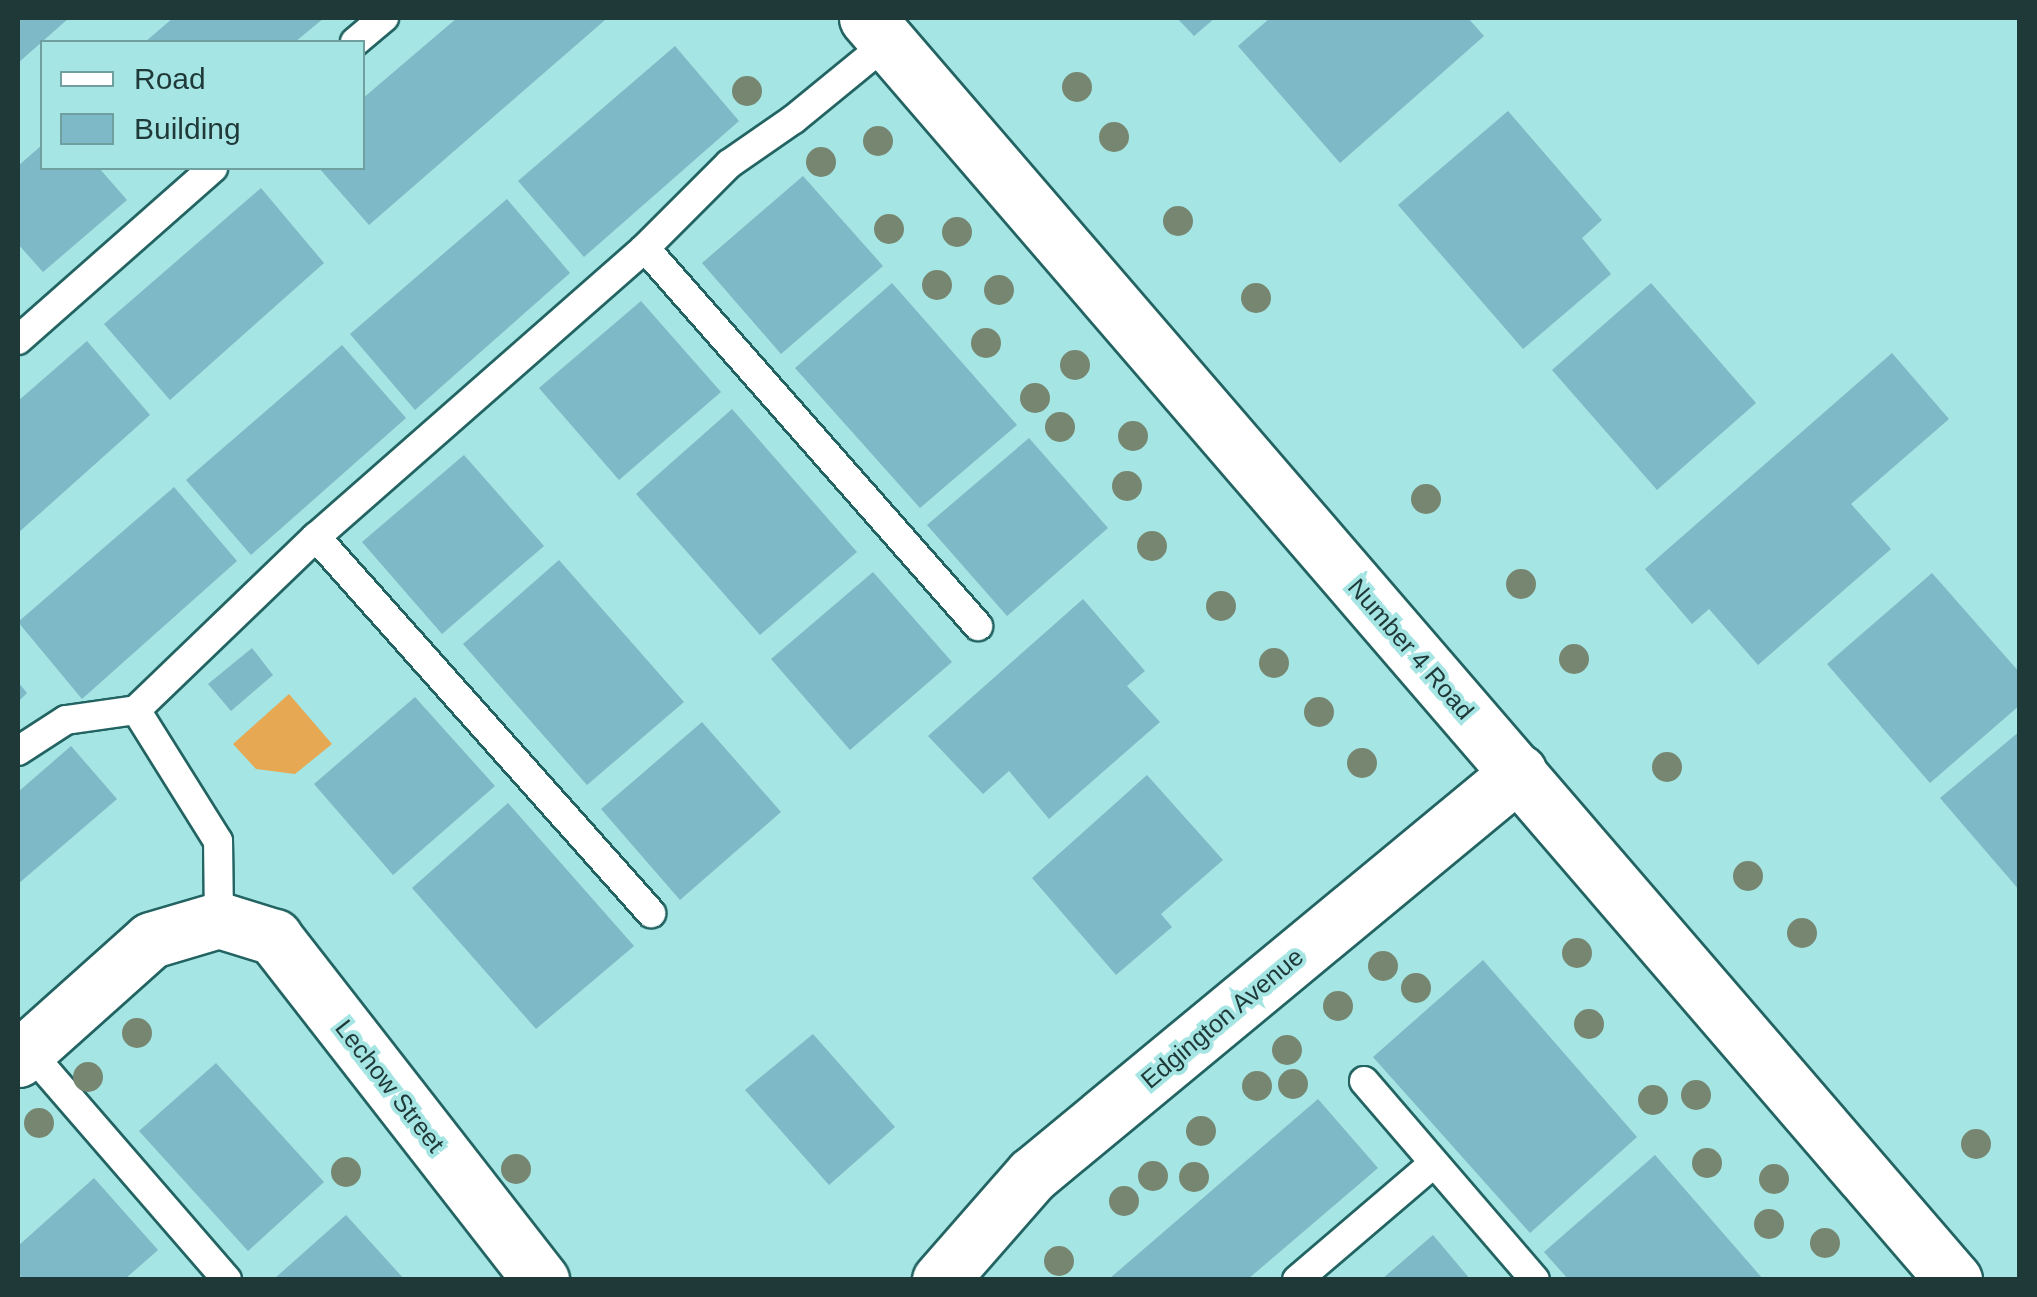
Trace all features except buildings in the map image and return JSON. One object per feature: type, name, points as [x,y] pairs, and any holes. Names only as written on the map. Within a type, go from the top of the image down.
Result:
[{"type":"main road","name":"Number 4 Road","points":[[878,30],[1954,1280]]},
{"type":"main road","name":"Edgington Avenue","points":[[940,1280],[1032,1175],[1518,772]]},
{"type":"main road","points":[[23,1054],[151,940],[220,920]]},
{"type":"main road","name":"Lechow Street","points":[[220,920],[274,937],[542,1280]]},
{"type":"lane","points":[[358,40],[384,18]]},
{"type":"lane","points":[[18,751],[66,720],[136,710],[316,537],[645,248],[728,164],[794,119],[878,30]]},
{"type":"lane","points":[[18,340],[212,170]]},
{"type":"lane","points":[[645,248],[978,626]]},
{"type":"lane","points":[[316,537],[651,913]]},
{"type":"lane","points":[[136,710],[218,841],[220,920]]},
{"type":"lane","points":[[23,1054],[211,1274]]},
{"type":"lane","points":[[1364,1081],[1535,1280]]},
{"type":"lane","points":[[1297,1280],[1434,1164]]},
{"type":"shaded area","points":[[289,694],[332,744],[295,774],[256,769],[233,744]]}]
